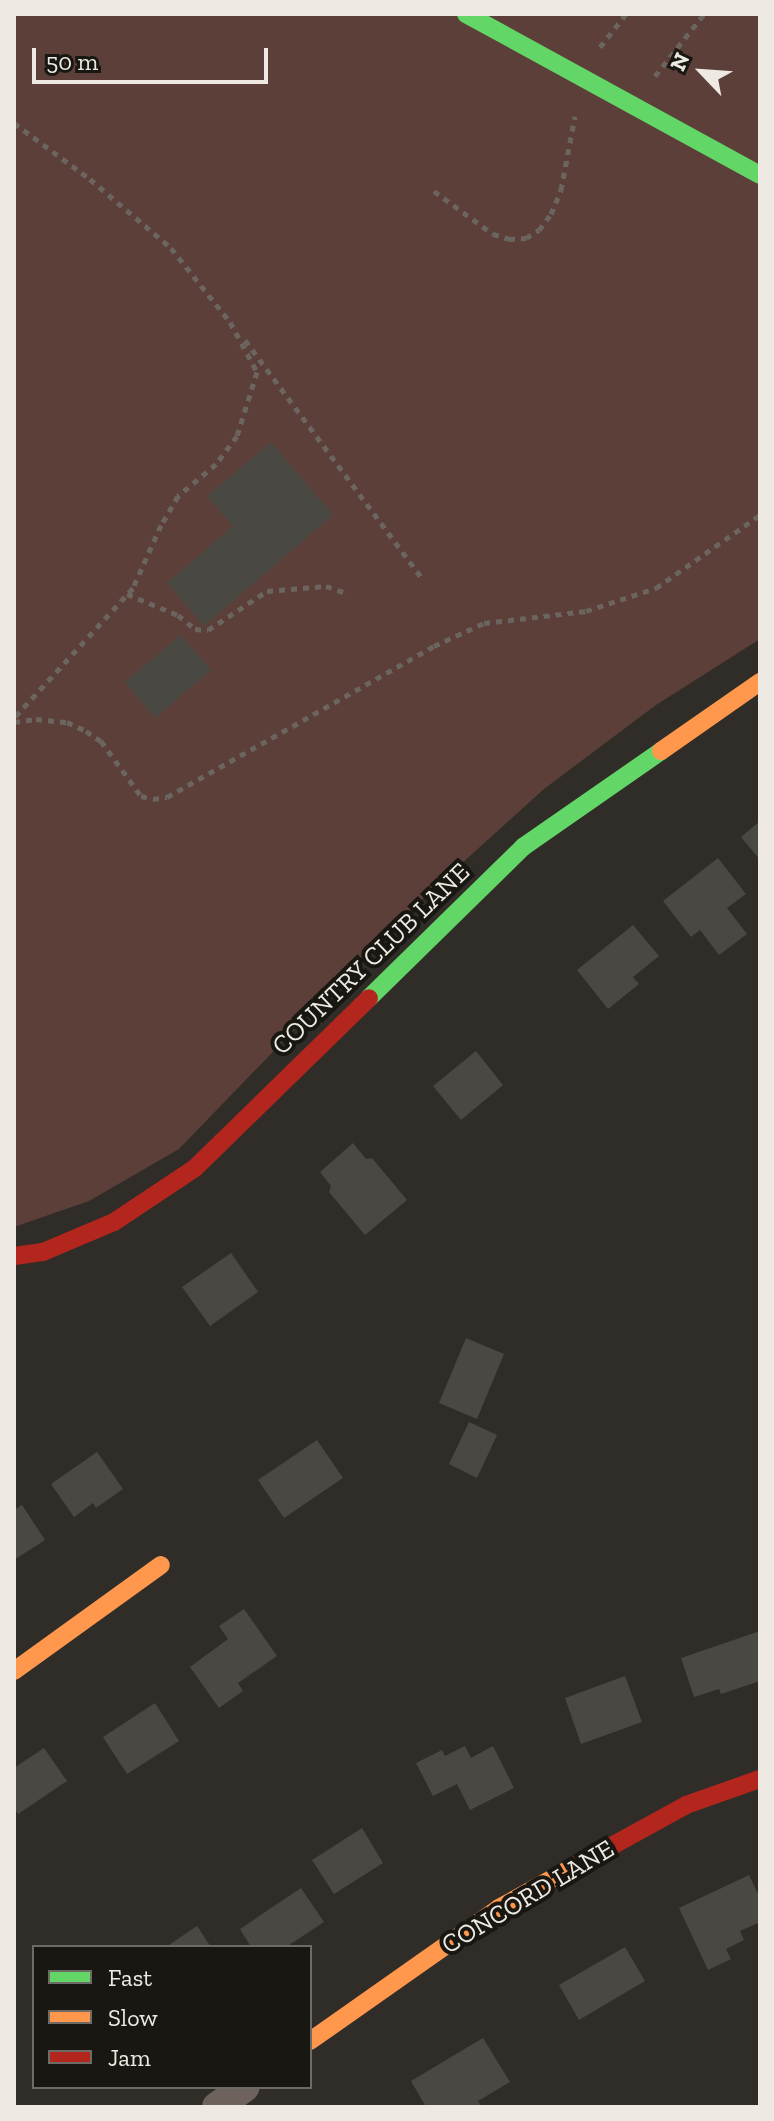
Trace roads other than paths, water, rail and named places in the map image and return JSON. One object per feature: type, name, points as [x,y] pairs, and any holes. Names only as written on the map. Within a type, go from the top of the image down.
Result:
[{"type":"street","points":[[466,14],[760,175]]},
{"type":"street","name":"COUNTRY CLUB LANE","points":[[14,1256],[43,1252],[114,1222],[195,1168],[523,847],[760,682]]},
{"type":"street","points":[[14,1671],[161,1565]]},
{"type":"street","name":"CONCORD LANE","points":[[312,2040],[499,1908],[686,1805],[760,1779]]},
{"type":"street","points":[[217,2107],[242,2089]]}]
